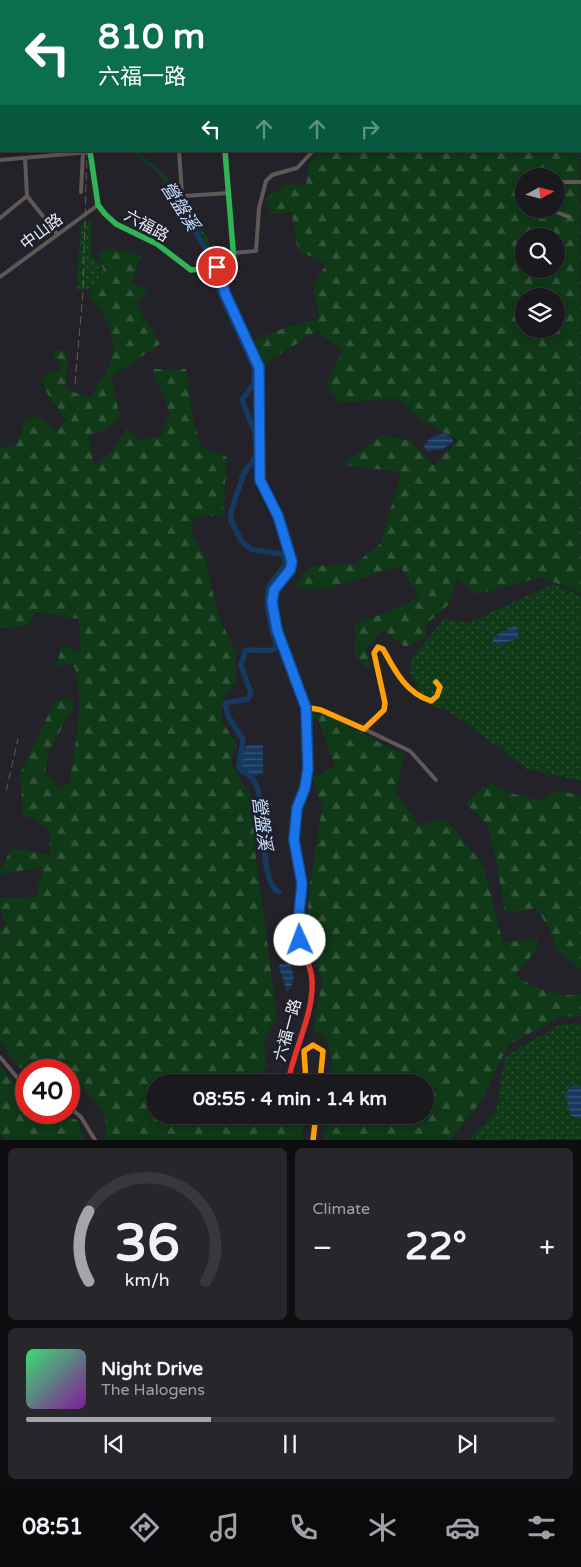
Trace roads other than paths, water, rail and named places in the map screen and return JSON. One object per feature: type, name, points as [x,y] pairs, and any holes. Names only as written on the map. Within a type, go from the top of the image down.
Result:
[{"type":"street","points":[[0,160],[90,152],[98,205]]},
{"type":"street","points":[[179,152],[182,193],[184,196],[229,193]]},
{"type":"street","points":[[217,267],[232,265],[234,261],[225,152]]},
{"type":"street","points":[[232,253],[256,251],[258,208],[266,181],[272,175],[296,168],[312,152]]},
{"type":"street","points":[[81,192],[82,153]]},
{"type":"street","points":[[25,158],[27,196],[57,234]]},
{"type":"street","points":[[565,182],[578,182]]},
{"type":"street","points":[[0,218],[27,196]]},
{"type":"street","name":"中山路","points":[[0,277],[98,205]]},
{"type":"street","name":"六福路","points":[[98,205],[116,224],[157,244],[188,270],[217,267]]},
{"type":"street","points":[[565,215],[569,217]]},
{"type":"street","name":"六福一路","points":[[217,267],[225,293],[259,367],[260,480],[278,516],[292,565],[274,590],[274,615],[277,630],[306,708],[308,768],[305,788],[297,808],[294,849],[302,884],[298,934],[312,980],[306,1022],[292,1060],[289,1074]]},
{"type":"street","points":[[364,728],[384,710],[385,703],[374,653],[378,647],[383,649],[404,683],[423,699],[431,701],[437,696],[440,687],[436,682]]},
{"type":"street","points":[[306,708],[321,710],[364,728],[410,751],[436,780]]},
{"type":"street","name":"六福一路","points":[[305,1074],[304,1051],[314,1045],[323,1050],[321,1074]]},
{"type":"street","points":[[0,1058],[15,1075]]},
{"type":"street","points":[[80,1116],[95,1140]]},
{"type":"street","points":[[313,1140],[315,1124]]},
{"type":"water","points":[[444,434],[451,437],[453,442],[443,449],[426,451],[424,446],[428,440]]},
{"type":"water","points":[[515,625],[519,632],[517,637],[503,645],[493,643],[493,637]]},
{"type":"water","points":[[247,745],[263,745],[263,773],[255,776],[242,769],[241,758]]},
{"type":"water","points":[[289,963],[294,978],[292,985],[287,991],[279,967],[280,964]]},
{"type":"water","points":[[577,1085],[581,1087],[581,1118],[578,1119],[571,1116],[565,1094],[572,1086]]},
{"type":"waterway","name":"營盤溪","points":[[133,152],[160,174],[182,210]]},
{"type":"waterway","name":"營盤溪","points":[[182,210],[211,258],[218,288],[253,365],[254,381],[242,400],[255,433],[256,456],[243,475],[231,512],[231,521],[242,542],[251,549],[282,554],[286,563],[270,585],[267,599],[270,622],[276,644],[275,649],[268,651],[245,651],[241,665],[251,693],[248,699],[225,703],[228,716],[243,740],[239,768],[254,781],[258,792],[268,874],[272,885],[279,892]]},
{"type":"railway","points":[[75,384],[83,292],[87,152]]},
{"type":"railway","points":[[6,791],[18,739]]}]
